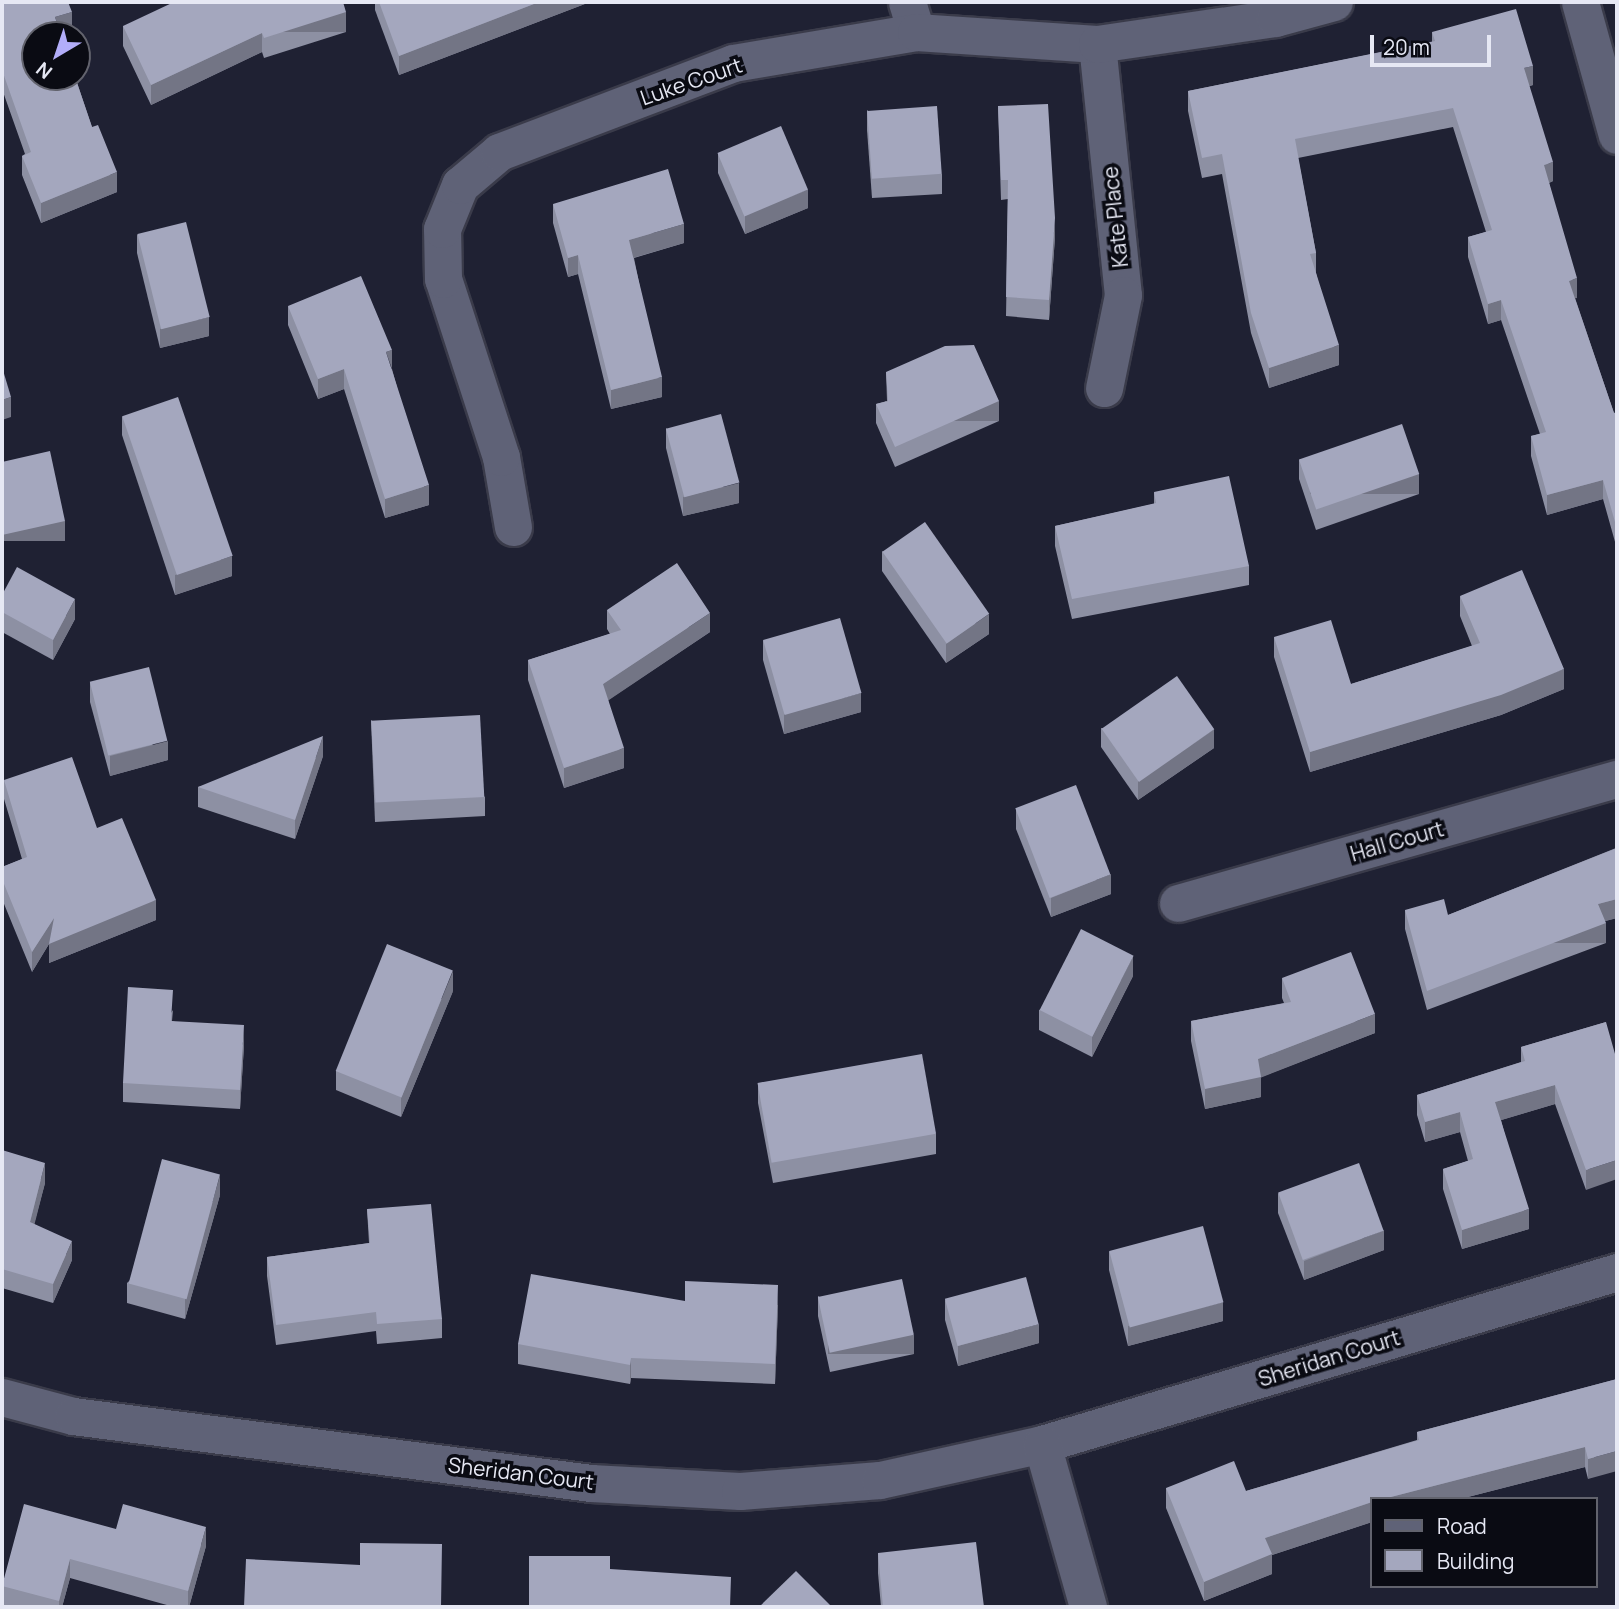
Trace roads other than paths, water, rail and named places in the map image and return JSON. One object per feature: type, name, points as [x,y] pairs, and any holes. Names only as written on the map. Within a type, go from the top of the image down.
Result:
[{"type":"street","name":"Luke Court","points":[[513,527],[500,457],[443,279],[442,229],[460,185],[499,152],[733,63],[911,17],[1097,44],[1275,18],[1334,2]]},
{"type":"street","points":[[1580,2],[1617,135]]},
{"type":"street","name":"Kate Place","points":[[1097,44],[1123,295],[1104,388]]},
{"type":"street","name":"Hall Court","points":[[1178,903],[1617,779]]},
{"type":"street","name":"Sheridan Court","points":[[2,1397],[73,1416],[591,1483],[740,1491],[880,1480],[1042,1444],[1617,1272]]},
{"type":"street","points":[[1042,1444],[1088,1607]]}]
